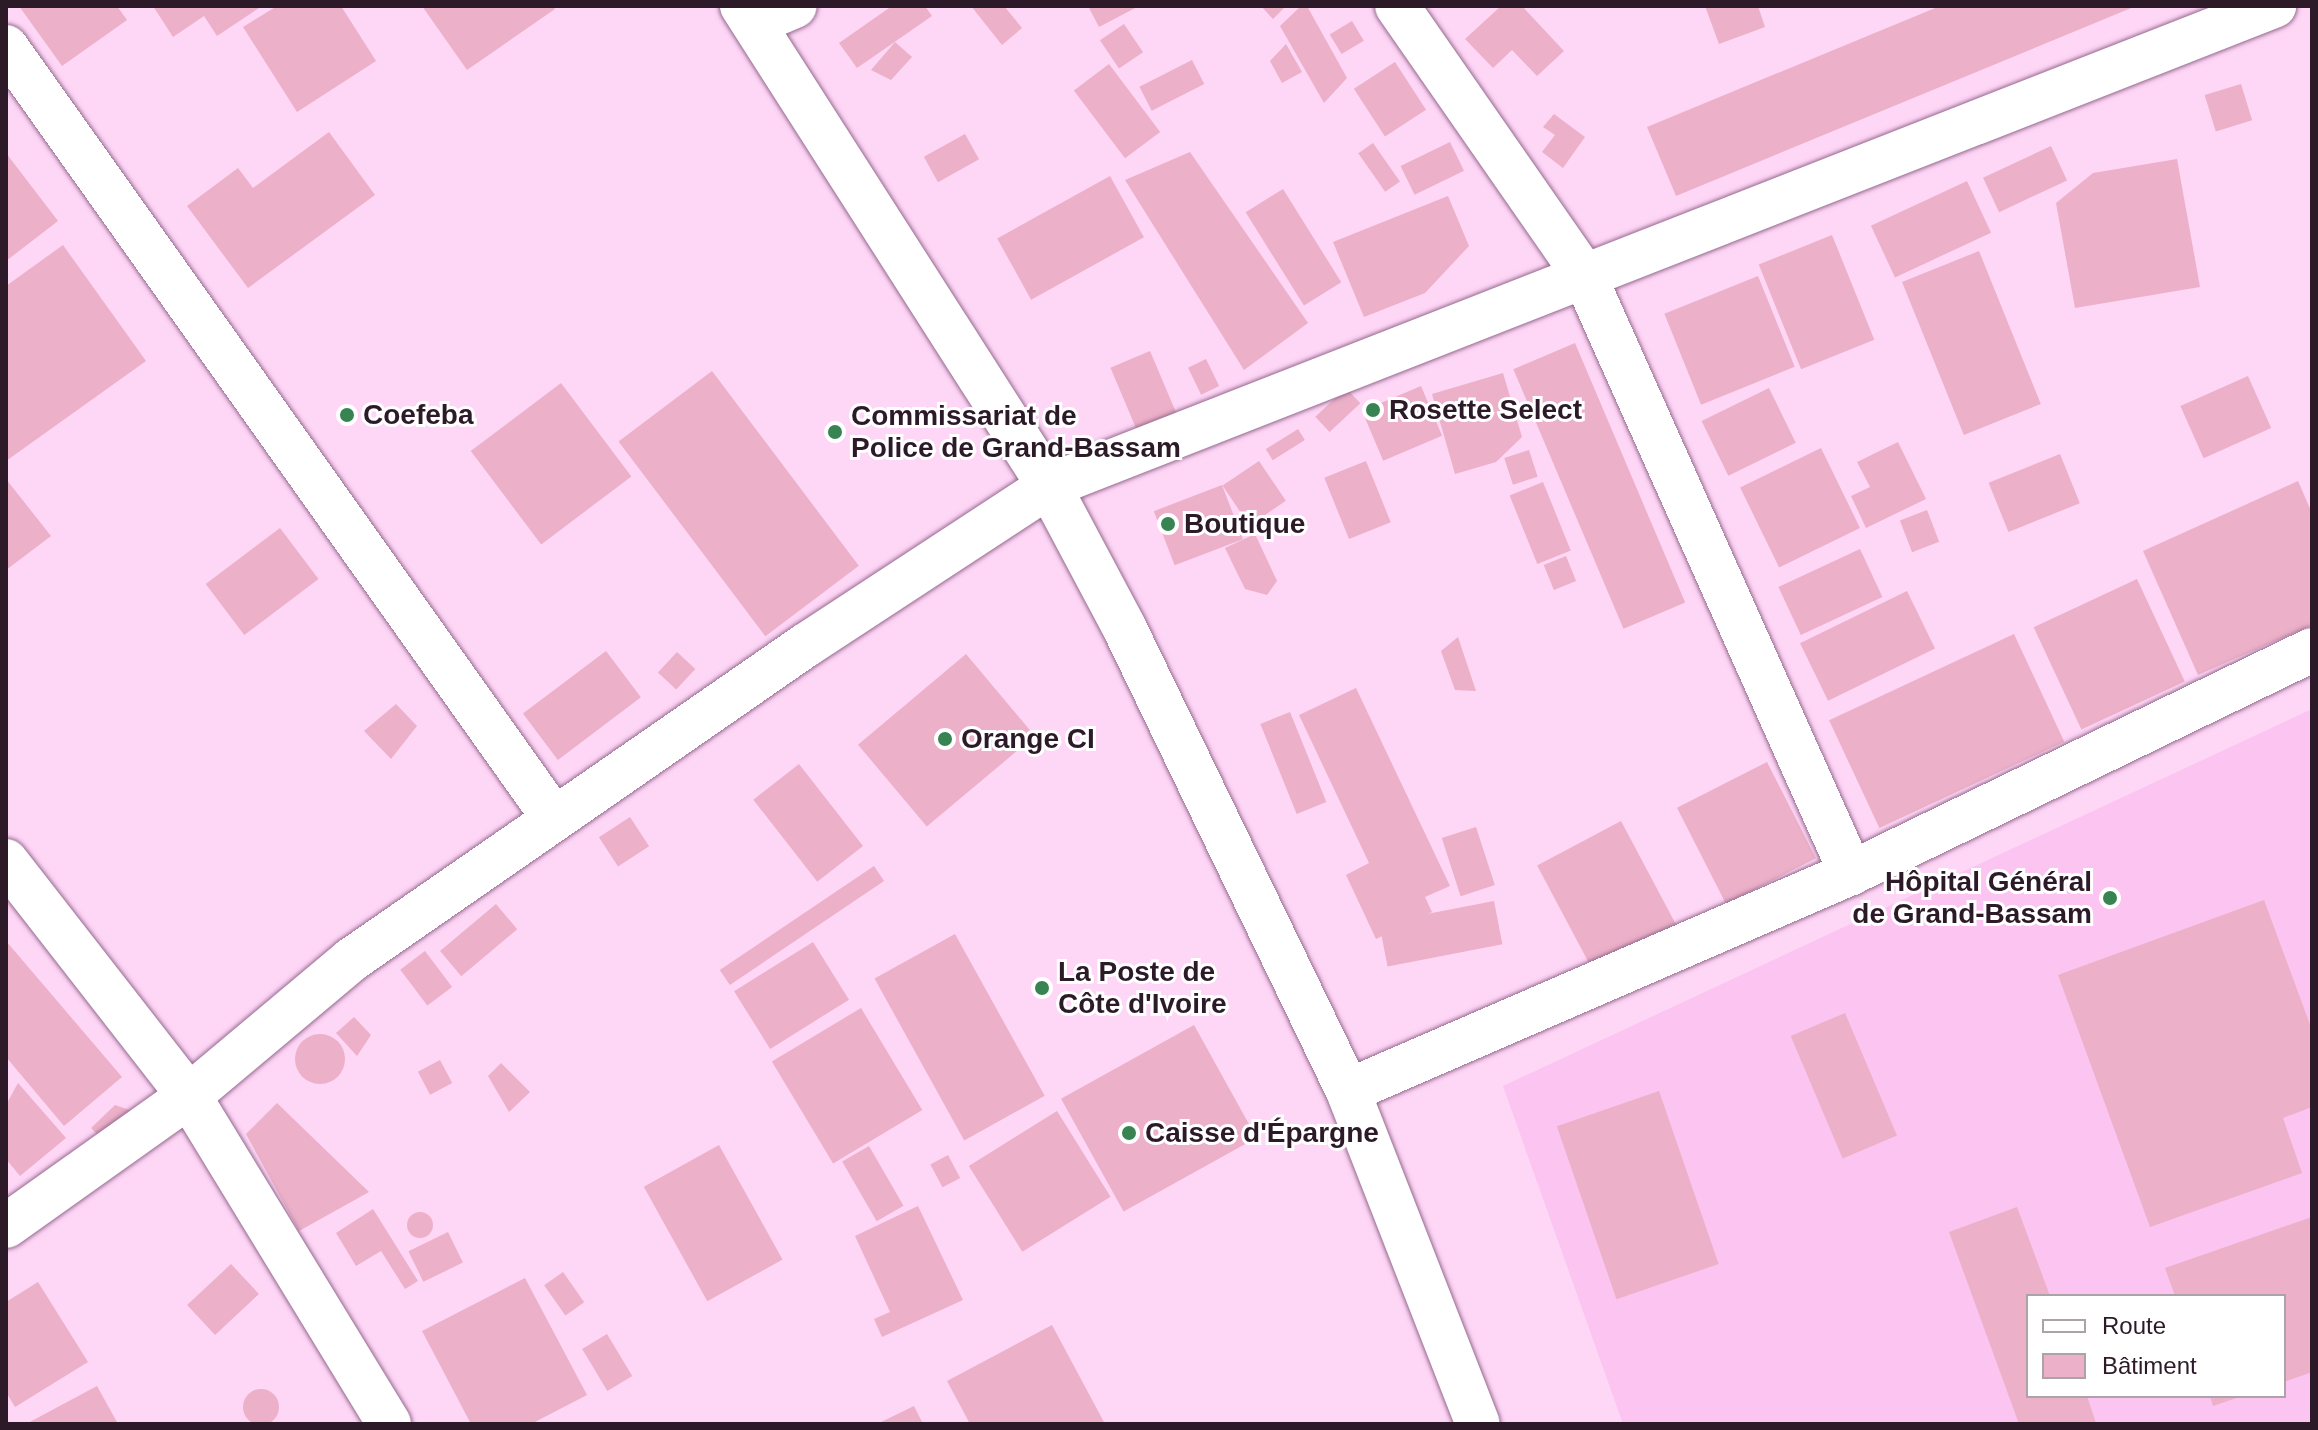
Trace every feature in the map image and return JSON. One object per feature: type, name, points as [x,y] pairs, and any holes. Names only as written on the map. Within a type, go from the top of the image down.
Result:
[{"type":"street","points":[[795,6],[749,14],[1049,486],[1124,627],[1348,1091],[1478,1424]]},
{"type":"street","points":[[1397,6],[1585,277],[1851,873]]},
{"type":"street","points":[[6,1226],[189,1096],[351,960],[553,817],[1049,486],[2274,6]]},
{"type":"street","points":[[6,47],[553,817]]},
{"type":"street","points":[[1348,1091],[1851,873],[2312,650]]},
{"type":"street","points":[[6,861],[189,1096],[389,1424]]},
{"type":"shaded area","name":"Hôpital Général de Grand-Bassam","points":[[2312,709],[2312,1424],[1623,1424],[1503,1086]]},
{"type":"building","points":[[19,6],[117,6],[127,20],[62,66]]},
{"type":"building","points":[[153,6],[262,6],[217,36],[204,16],[173,37]]},
{"type":"building","points":[[277,6],[341,6],[376,61],[297,112],[243,27]]},
{"type":"building","points":[[422,6],[553,6],[555,9],[467,70]]},
{"type":"building","points":[[892,6],[925,6],[932,16],[857,68],[839,43]]},
{"type":"building","points":[[971,6],[1004,6],[1022,28],[1002,45]]},
{"type":"building","points":[[1088,6],[1139,6],[1099,27]]},
{"type":"building","points":[[1261,6],[1286,6],[1273,19]]},
{"type":"building","points":[[1301,6],[1307,6],[1347,78],[1324,103],[1280,26]]},
{"type":"building","points":[[1501,6],[1522,6],[1564,51],[1537,76],[1512,50],[1493,68],[1465,39]]},
{"type":"building","points":[[1705,6],[1758,6],[1765,27],[1719,44]]},
{"type":"building","points":[[1940,6],[2136,6],[1676,196],[1647,127]]},
{"type":"building","points":[[1352,21],[1364,41],[1342,54],[1330,34]]},
{"type":"building","points":[[1124,24],[1143,52],[1119,68],[1100,40]]},
{"type":"building","points":[[895,42],[912,57],[891,80],[871,70]]},
{"type":"building","points":[[1286,44],[1302,72],[1282,83],[1270,61]]},
{"type":"building","points":[[1192,60],[1204,84],[1152,111],[1139,87]]},
{"type":"building","points":[[1395,62],[1426,110],[1385,136],[1354,89]]},
{"type":"building","points":[[1109,64],[1160,132],[1125,158],[1074,90]]},
{"type":"building","points":[[2241,84],[2252,120],[2216,131],[2205,95]]},
{"type":"building","points":[[1554,114],[1585,137],[1563,168],[1542,152],[1555,135],[1543,127]]},
{"type":"building","points":[[329,132],[375,195],[248,288],[187,206],[238,168],[253,188]]},
{"type":"building","points":[[965,134],[979,159],[938,182],[924,157]]},
{"type":"building","points":[[1450,142],[1464,171],[1415,195],[1401,166]]},
{"type":"building","points":[[1373,143],[1400,182],[1385,192],[1358,153]]},
{"type":"building","points":[[2051,146],[2067,180],[1999,212],[1983,178]]},
{"type":"building","points":[[1190,152],[1308,323],[1244,370],[1125,180]]},
{"type":"building","points":[[6,153],[58,221],[6,261]]},
{"type":"building","points":[[2177,159],[2200,287],[2075,308],[2056,203],[2093,173]]},
{"type":"building","points":[[1110,176],[1144,237],[1031,300],[997,239]]},
{"type":"building","points":[[1967,181],[1991,233],[1895,277],[1871,226]]},
{"type":"building","points":[[1283,189],[1341,282],[1304,306],[1246,212]]},
{"type":"building","points":[[1448,196],[1469,246],[1425,293],[1364,317],[1333,242]]},
{"type":"building","points":[[1832,235],[1874,340],[1801,369],[1759,265]]},
{"type":"building","points":[[63,245],[146,361],[6,461],[6,286]]},
{"type":"building","points":[[1979,251],[2041,404],[1964,435],[1902,282]]},
{"type":"building","points":[[1758,276],[1795,367],[1701,405],[1664,314]]},
{"type":"building","points":[[1575,343],[1685,603],[1624,629],[1513,369]]},
{"type":"building","points":[[1150,351],[1176,413],[1137,429],[1110,368]]},
{"type":"building","points":[[1206,359],[1219,386],[1201,395],[1188,368]]},
{"type":"building","points":[[712,371],[859,566],[765,636],[619,441]]},
{"type":"building","points":[[1503,373],[1522,437],[1496,462],[1455,474],[1432,394]]},
{"type":"building","points":[[2248,376],[2271,428],[2204,458],[2180,406]]},
{"type":"building","points":[[561,383],[631,476],[541,544],[471,451]]},
{"type":"building","points":[[1421,386],[1442,436],[1383,461],[1362,411]]},
{"type":"building","points":[[1346,388],[1360,403],[1330,432],[1315,417]]},
{"type":"building","points":[[1769,388],[1796,443],[1728,476],[1702,421]]},
{"type":"building","points":[[1298,429],[1305,440],[1273,460],[1266,449]]},
{"type":"building","points":[[1898,442],[1926,499],[1866,528],[1851,496],[1870,487],[1857,462]]},
{"type":"building","points":[[1821,448],[1860,528],[1779,567],[1740,487]]},
{"type":"building","points":[[1529,450],[1538,477],[1513,485],[1504,458]]},
{"type":"building","points":[[2060,454],[2080,503],[2008,532],[1989,483]]},
{"type":"building","points":[[1259,461],[1286,501],[1249,525],[1223,486]]},
{"type":"building","points":[[1366,461],[1391,522],[1349,539],[1324,478]]},
{"type":"building","points":[[6,479],[51,536],[6,570]]},
{"type":"building","points":[[2298,481],[2312,513],[2312,625],[2198,675],[2143,551]]},
{"type":"building","points":[[1543,482],[1571,551],[1537,564],[1510,495]]},
{"type":"building","points":[[1222,485],[1243,539],[1175,565],[1154,511]]},
{"type":"building","points":[[1927,510],[1939,542],[1912,552],[1900,520]]},
{"type":"building","points":[[280,528],[319,579],[244,635],[206,584]]},
{"type":"building","points":[[1255,534],[1277,581],[1267,595],[1245,589],[1225,548]]},
{"type":"building","points":[[1860,549],[1882,597],[1801,635],[1778,587]]},
{"type":"building","points":[[1566,556],[1576,581],[1554,590],[1544,565]]},
{"type":"building","points":[[2137,579],[2185,681],[2081,730],[2034,627]]},
{"type":"building","points":[[1907,591],[1935,649],[1828,701],[1800,643]]},
{"type":"building","points":[[2014,634],[2064,742],[1879,828],[1829,720]]},
{"type":"building","points":[[1458,637],[1476,691],[1455,690],[1441,651]]},
{"type":"building","points":[[606,651],[641,697],[558,760],[523,714]]},
{"type":"building","points":[[677,652],[695,669],[676,690],[658,672]]},
{"type":"building","name":"Orange CI","points":[[966,654],[1035,736],[927,827],[858,745]]},
{"type":"building","points":[[1356,688],[1450,886],[1425,897],[1432,912],[1376,939],[1346,875],[1369,863],[1299,715]]},
{"type":"building","points":[[396,704],[417,726],[391,759],[364,731]]},
{"type":"building","points":[[1290,712],[1326,802],[1297,814],[1260,724]]},
{"type":"building","points":[[1767,762],[1816,858],[1726,904],[1677,808]]},
{"type":"building","points":[[799,764],[863,846],[817,882],[753,800]]},
{"type":"building","points":[[630,817],[649,846],[618,867],[599,837]]},
{"type":"building","points":[[1621,821],[1678,929],[1594,973],[1537,866]]},
{"type":"building","points":[[1476,827],[1495,885],[1461,896],[1442,838]]},
{"type":"building","points":[[874,866],[884,881],[730,985],[720,970]]},
{"type":"building","points":[[2264,900],[2312,1030],[2312,1107],[2283,1118],[2302,1173],[2150,1227],[2058,975]]},
{"type":"building","points":[[1494,901],[1502,944],[1388,967],[1379,923]]},
{"type":"building","points":[[496,904],[517,929],[461,976],[440,951]]},
{"type":"building","points":[[955,934],[1045,1096],[964,1140],[875,979]]},
{"type":"building","points":[[6,941],[122,1077],[64,1126],[6,1057]]},
{"type":"building","points":[[813,942],[849,1000],[770,1049],[734,991]]},
{"type":"building","points":[[425,951],[452,987],[427,1006],[400,970]]},
{"type":"building","points":[[861,1008],[922,1110],[833,1164],[772,1062]]},
{"type":"building","points":[[1845,1013],[1897,1135],[1843,1158],[1791,1036]]},
{"type":"building","points":[[354,1017],[371,1035],[357,1056],[336,1033]]},
{"type":"building","points":[[1194,1025],[1257,1138],[1124,1212],[1061,1099]]},
{"type":"building","points":[[320,1034],[338,1041],[345,1059],[338,1077],[320,1084],[302,1077],[295,1059],[302,1041]]},
{"type":"building","points":[[440,1060],[452,1083],[430,1095],[418,1072]]},
{"type":"building","points":[[501,1063],[530,1092],[509,1112],[488,1076]]},
{"type":"building","points":[[18,1083],[66,1138],[20,1176],[6,1159],[6,1105]]},
{"type":"building","points":[[1659,1091],[1719,1264],[1616,1299],[1557,1126]]},
{"type":"building","points":[[277,1103],[369,1192],[299,1231],[246,1134]]},
{"type":"building","points":[[115,1105],[138,1113],[107,1144],[91,1128]]},
{"type":"building","points":[[1057,1111],[1111,1197],[1022,1252],[969,1166]]},
{"type":"building","points":[[719,1145],[783,1260],[707,1301],[644,1187]]},
{"type":"building","points":[[869,1146],[904,1206],[877,1221],[842,1162]]},
{"type":"building","points":[[948,1155],[960,1178],[943,1187],[930,1164]]},
{"type":"building","points":[[918,1206],[963,1300],[882,1337],[874,1319],[890,1312],[855,1236]]},
{"type":"building","points":[[2017,1207],[2049,1294],[2026,1294],[2026,1398],[2088,1398],[2096,1423],[2019,1424],[1949,1232]]},
{"type":"building","points":[[373,1209],[418,1281],[405,1289],[381,1251],[356,1266],[336,1233]]},
{"type":"building","points":[[420,1212],[429,1216],[433,1225],[429,1234],[420,1238],[411,1234],[407,1225],[411,1216]]},
{"type":"building","points":[[2312,1217],[2312,1372],[2286,1381],[2286,1294],[2174,1294],[2165,1268]]},
{"type":"building","points":[[448,1232],[463,1263],[423,1282],[408,1251]]},
{"type":"building","points":[[231,1264],[259,1294],[215,1335],[187,1305]]},
{"type":"building","points":[[563,1272],[584,1302],[565,1316],[544,1285]]},
{"type":"building","points":[[525,1278],[587,1395],[531,1424],[471,1424],[422,1331]]},
{"type":"building","points":[[38,1282],[88,1362],[15,1407],[6,1392],[6,1302]]},
{"type":"building","points":[[1052,1325],[1105,1424],[970,1424],[947,1381]]},
{"type":"building","points":[[607,1334],[632,1376],[607,1391],[582,1349]]},
{"type":"building","points":[[97,1386],[118,1424],[26,1424]]},
{"type":"building","points":[[261,1389],[274,1394],[279,1407],[274,1420],[261,1425],[248,1420],[243,1407],[248,1394]]},
{"type":"building","points":[[2211,1398],[2236,1398],[2213,1406]]},
{"type":"building","points":[[914,1406],[923,1424],[877,1424]]},
{"type":"place","name":"Rosette Select","points":[[1373,410]]},
{"type":"place","name":"Coefeba","points":[[347,415]]},
{"type":"place","name":"Commissariat de Police de Grand-Bassam","points":[[835,432]]},
{"type":"place","name":"Boutique","points":[[1168,524]]},
{"type":"place","name":"Orange CI","points":[[945,739]]},
{"type":"place","name":"Hôpital Général de Grand-Bassam","points":[[2110,898]]},
{"type":"place","name":"La Poste de Côte d'Ivoire","points":[[1042,988]]},
{"type":"place","name":"Caisse d'Épargne","points":[[1129,1133]]}]
